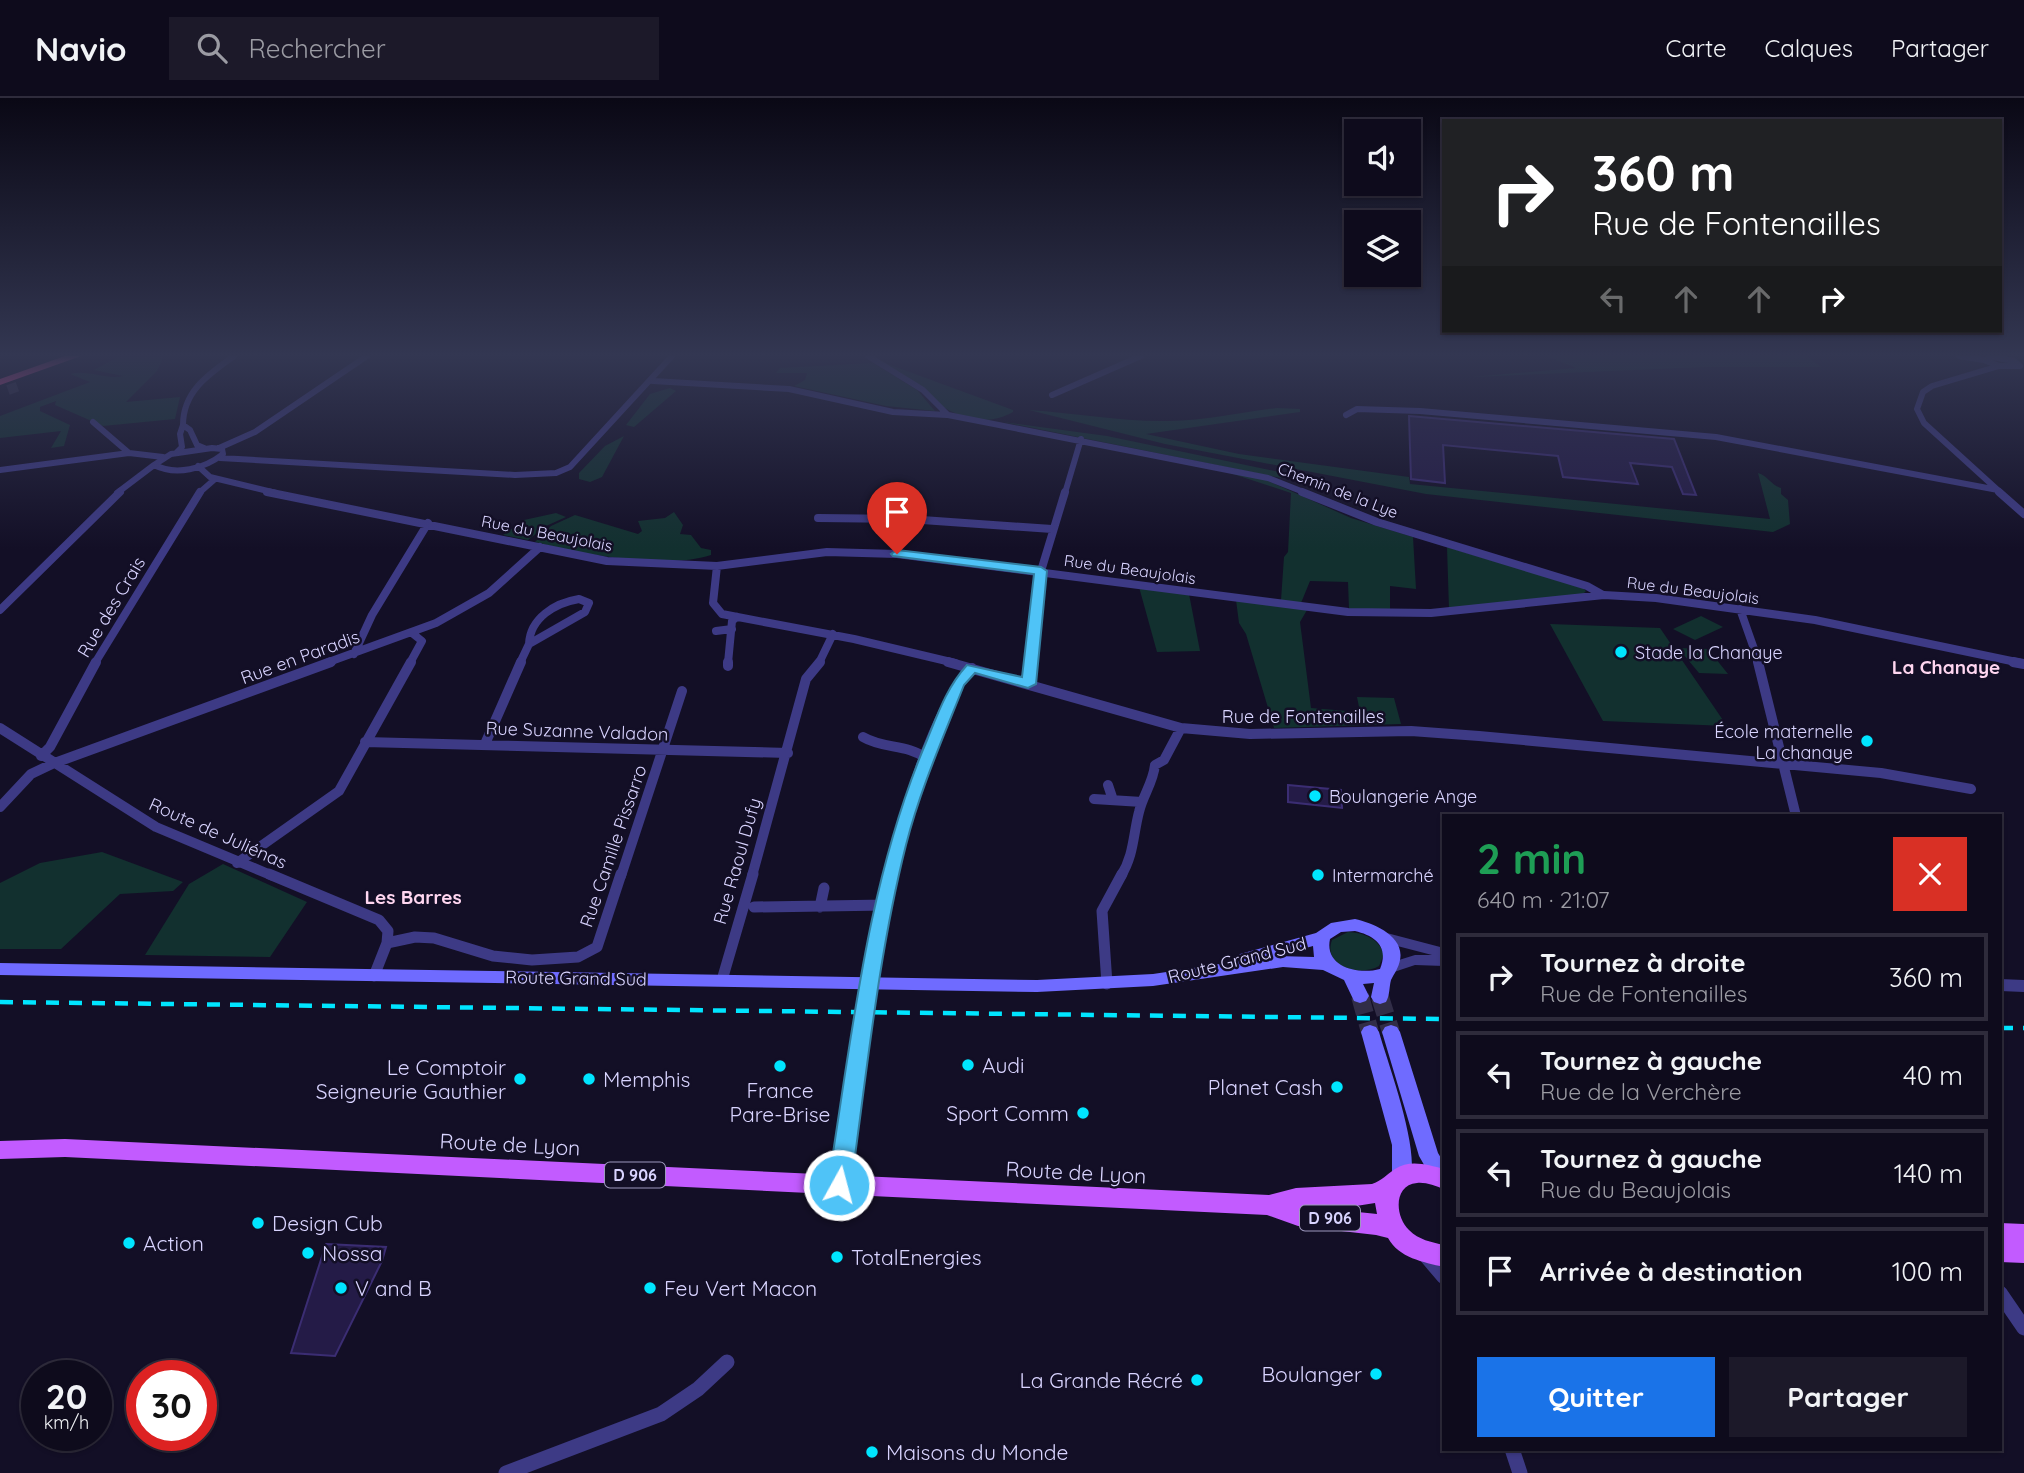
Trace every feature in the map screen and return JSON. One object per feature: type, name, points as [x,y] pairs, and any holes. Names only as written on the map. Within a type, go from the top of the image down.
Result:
[{"type":"main road","points":[[1380,997],[1388,971],[1393,954],[1382,937],[1362,926],[1349,925],[1331,929],[1321,938],[1321,952],[1329,964],[1351,977],[1374,978],[1388,971]]},
{"type":"main road","name":"Route Grand Sud","points":[[1153,980],[1289,949],[1321,938]]},
{"type":"main road","name":"Route Grand Sud","points":[[0,969],[1037,986],[1153,980],[1283,961],[1329,964]]},
{"type":"main road","points":[[1351,977],[1360,996]]},
{"type":"main road","points":[[1370,1032],[1402,1145],[1395,1183],[1384,1208],[1392,1229],[1405,1243],[1434,1255]]},
{"type":"main road","points":[[1391,1032],[1429,1156],[1442,1176]]},
{"type":"main road","name":"Route de Lyon","points":[[0,1150],[65,1148],[1269,1205],[1284,1214],[1363,1219],[1392,1229]]},
{"type":"main road","name":"Route de Lyon","points":[[1269,1205],[1283,1198],[1359,1198],[1418,1172],[1442,1178]]},
{"type":"main road","points":[[2002,1234],[2024,1235]]},
{"type":"main road","points":[[2002,1251],[2024,1252]]},
{"type":"street","points":[[176,453],[183,444],[180,434],[183,420]]},
{"type":"street","points":[[0,470],[129,453],[163,457],[204,448],[219,448],[249,436],[272,420]]},
{"type":"street","points":[[113,499],[141,481],[168,470],[198,466],[220,458],[514,475],[556,473],[578,460],[616,420]]},
{"type":"street","name":"Chemin de la Lye","points":[[977,420],[1268,478],[1377,522],[1587,586],[1604,595]]},
{"type":"street","points":[[1524,420],[1716,437],[1998,490]]},
{"type":"street","points":[[1922,420],[2024,514]]},
{"type":"street","points":[[93,422],[129,453]]},
{"type":"street","points":[[183,425],[190,430],[197,445],[204,448]]},
{"type":"street","points":[[1028,684],[1041,571],[1081,439]]},
{"type":"street","points":[[219,448],[224,452],[220,458]]},
{"type":"street","points":[[0,610],[113,499],[163,457]]},
{"type":"street","points":[[154,465],[168,470]]},
{"type":"street","name":"Rue du Beaujolais","points":[[198,466],[215,480],[607,561],[717,566],[854,552],[1041,571],[1259,601],[1393,615],[1604,595],[1652,597],[1740,609],[2024,664]]},
{"type":"street","name":"Rue des Crais","points":[[41,756],[50,747],[92,668],[188,508],[203,488],[215,480]]},
{"type":"street","points":[[818,517],[921,519],[1052,529]]},
{"type":"street","points":[[354,654],[372,615],[428,523]]},
{"type":"street","name":"Rue en Paradis","points":[[0,807],[31,774],[52,764],[412,633],[459,611],[489,593],[540,547]]},
{"type":"street","points":[[717,566],[712,595],[715,607],[722,614],[737,618]]},
{"type":"street","points":[[485,744],[529,644],[530,632],[552,608],[572,599],[589,603],[589,607],[577,618],[529,644]]},
{"type":"street","points":[[1740,609],[1756,652],[1795,814]]},
{"type":"street","points":[[728,666],[732,621],[737,618]]},
{"type":"street","name":"Rue de Fontenailles","points":[[737,618],[833,634],[972,668],[1181,728],[1250,734],[1411,731],[1881,773],[1970,789]]},
{"type":"street","points":[[716,631],[732,629]]},
{"type":"street","points":[[237,863],[334,797],[422,642],[412,633]]},
{"type":"street","name":"Rue Raoul Dufy","points":[[722,980],[788,753],[806,680],[822,659],[833,634]]},
{"type":"street","points":[[839,1185],[855,1065],[897,846],[926,758],[958,684],[972,668]]},
{"type":"street","points":[[664,749],[682,691]]},
{"type":"street","name":"Route de Juliénas","points":[[0,728],[52,764],[156,827],[379,920],[388,931],[387,943]]},
{"type":"street","points":[[1107,984],[1102,911],[1131,860],[1142,802],[1153,783],[1155,765],[1164,760],[1181,728]]},
{"type":"street","points":[[863,737],[871,743],[909,747],[926,758]]},
{"type":"street","name":"Rue Suzanne Valadon","points":[[365,742],[788,753]]},
{"type":"street","name":"Rue Camille Pissarro","points":[[387,943],[411,937],[425,937],[505,959],[568,959],[592,953],[598,944],[664,749]]},
{"type":"street","points":[[1108,785],[1114,800]]},
{"type":"street","points":[[1094,799],[1142,802]]},
{"type":"street","points":[[820,907],[824,888]]},
{"type":"street","points":[[754,908],[887,905]]},
{"type":"street","points":[[1382,937],[1442,952]]},
{"type":"street","points":[[374,976],[387,943]]},
{"type":"street","points":[[1388,971],[1415,960],[1442,961]]},
{"type":"street","points":[[2002,985],[2024,986]]},
{"type":"street","points":[[1434,1255],[1442,1273]]},
{"type":"street","points":[[2002,1296],[2024,1328]]},
{"type":"street","points":[[506,1473],[661,1414],[698,1389],[727,1362]]},
{"type":"street","points":[[1513,1451],[1520,1473]]},
{"type":"green space","points":[[0,420],[60,420],[70,425],[64,446],[51,448],[61,431],[0,438]]},
{"type":"green space","points":[[90,420],[163,420],[103,426]]},
{"type":"green space","points":[[630,420],[642,420],[634,427],[626,425]]},
{"type":"green space","points":[[1070,420],[1243,420],[1146,434],[1239,454],[1409,477],[1410,484],[1770,519],[1758,473],[1781,488],[1781,494],[1788,500],[1790,524],[1773,532],[1426,494],[1165,444]]},
{"type":"green space","points":[[1003,422],[1107,436],[1289,474],[1281,478]]},
{"type":"green space","points":[[624,436],[602,477],[590,482],[579,479],[579,473],[605,446]]},
{"type":"green space","points":[[1224,471],[1266,480],[1351,518],[1413,537],[1416,589],[1390,586],[1390,613],[1349,609],[1348,582],[1310,581],[1301,603],[1281,600],[1284,557],[1288,552],[1291,493]]},
{"type":"green space","points":[[674,512],[683,525],[680,534],[691,535],[701,548],[711,550],[711,555],[671,561],[647,561],[575,551],[535,542],[551,526],[575,515],[638,534],[642,531],[638,521],[665,518]]},
{"type":"green space","points":[[556,513],[566,517],[546,526],[528,540],[503,535],[524,520]]},
{"type":"green space","points":[[1447,547],[1586,591],[1582,595],[1449,609]]},
{"type":"green space","points":[[1139,587],[1189,594],[1200,651],[1157,652]]},
{"type":"green space","points":[[1236,600],[1307,610],[1300,622],[1311,708],[1360,712],[1357,697],[1394,698],[1401,724],[1274,728],[1246,634],[1239,623]]},
{"type":"green space","points":[[1701,616],[1723,627],[1695,640],[1673,629]]},
{"type":"green space","name":"Stade la Chanaye","points":[[1550,624],[1660,628],[1727,726],[1603,721]]},
{"type":"green space","points":[[1678,648],[1708,649],[1728,674],[1699,673]]},
{"type":"green space","points":[[102,852],[183,882],[173,891],[120,894],[61,949],[0,949],[0,883],[40,863]]},
{"type":"green space","points":[[223,864],[307,902],[270,957],[145,955],[189,884]]},
{"type":"green space","points":[[1348,932],[1365,935],[1378,944],[1384,954],[1379,966],[1354,970],[1338,963],[1330,949],[1332,940]]},
{"type":"building","points":[[1409,420],[1457,420],[1674,439],[1696,495],[1683,494],[1672,467],[1630,463],[1638,484],[1563,477],[1558,456],[1443,445],[1445,483],[1411,479]]},
{"type":"building","name":"Boulangerie Ange","points":[[1288,785],[1341,790],[1342,808],[1288,802]]},
{"type":"building","name":"V and B","points":[[326,1244],[386,1247],[382,1261],[335,1356],[291,1353]]},
{"type":"tunnel","points":[[1360,996],[1370,1032]]},
{"type":"tunnel","points":[[1380,997],[1391,1032]]},
{"type":"railway","points":[[0,1002],[1442,1019]]},
{"type":"railway","points":[[2002,1028],[2024,1028]]},
{"type":"place","name":"Stade la Chanaye","points":[[1621,652]]},
{"type":"place","name":"École maternelle La chanaye","points":[[1867,741]]},
{"type":"place","name":"Boulangerie Ange","points":[[1315,796]]},
{"type":"place","name":"Intermarché","points":[[1318,875]]},
{"type":"place","name":"Audi","points":[[968,1065]]},
{"type":"place","name":"France Pare-Brise","points":[[780,1066]]},
{"type":"place","name":"Le Comptoir Seigneurie Gauthier","points":[[520,1079]]},
{"type":"place","name":"Memphis","points":[[589,1079]]},
{"type":"place","name":"Planet Cash","points":[[1337,1087]]},
{"type":"place","name":"Sport Comm","points":[[1083,1113]]},
{"type":"place","name":"Design Cub","points":[[258,1223]]},
{"type":"place","name":"Action","points":[[129,1243]]},
{"type":"place","name":"Nossa","points":[[308,1253]]},
{"type":"place","name":"TotalEnergies","points":[[837,1257]]},
{"type":"place","name":"V and B","points":[[341,1288]]},
{"type":"place","name":"Feu Vert Macon","points":[[650,1288]]},
{"type":"place","name":"Boulanger","points":[[1376,1374]]},
{"type":"place","name":"La Grande Récré","points":[[1197,1380]]},
{"type":"place","name":"Maisons du Monde","points":[[872,1452]]},
{"type":"district","name":"La Chanaye","points":[[1946,667]]},
{"type":"district","name":"Les Barres","points":[[413,897]]},
{"type":"route","points":[[839,1185],[855,1065],[869,989],[897,846],[915,786],[958,684],[972,668],[1028,684],[1041,571],[897,554]]}]
